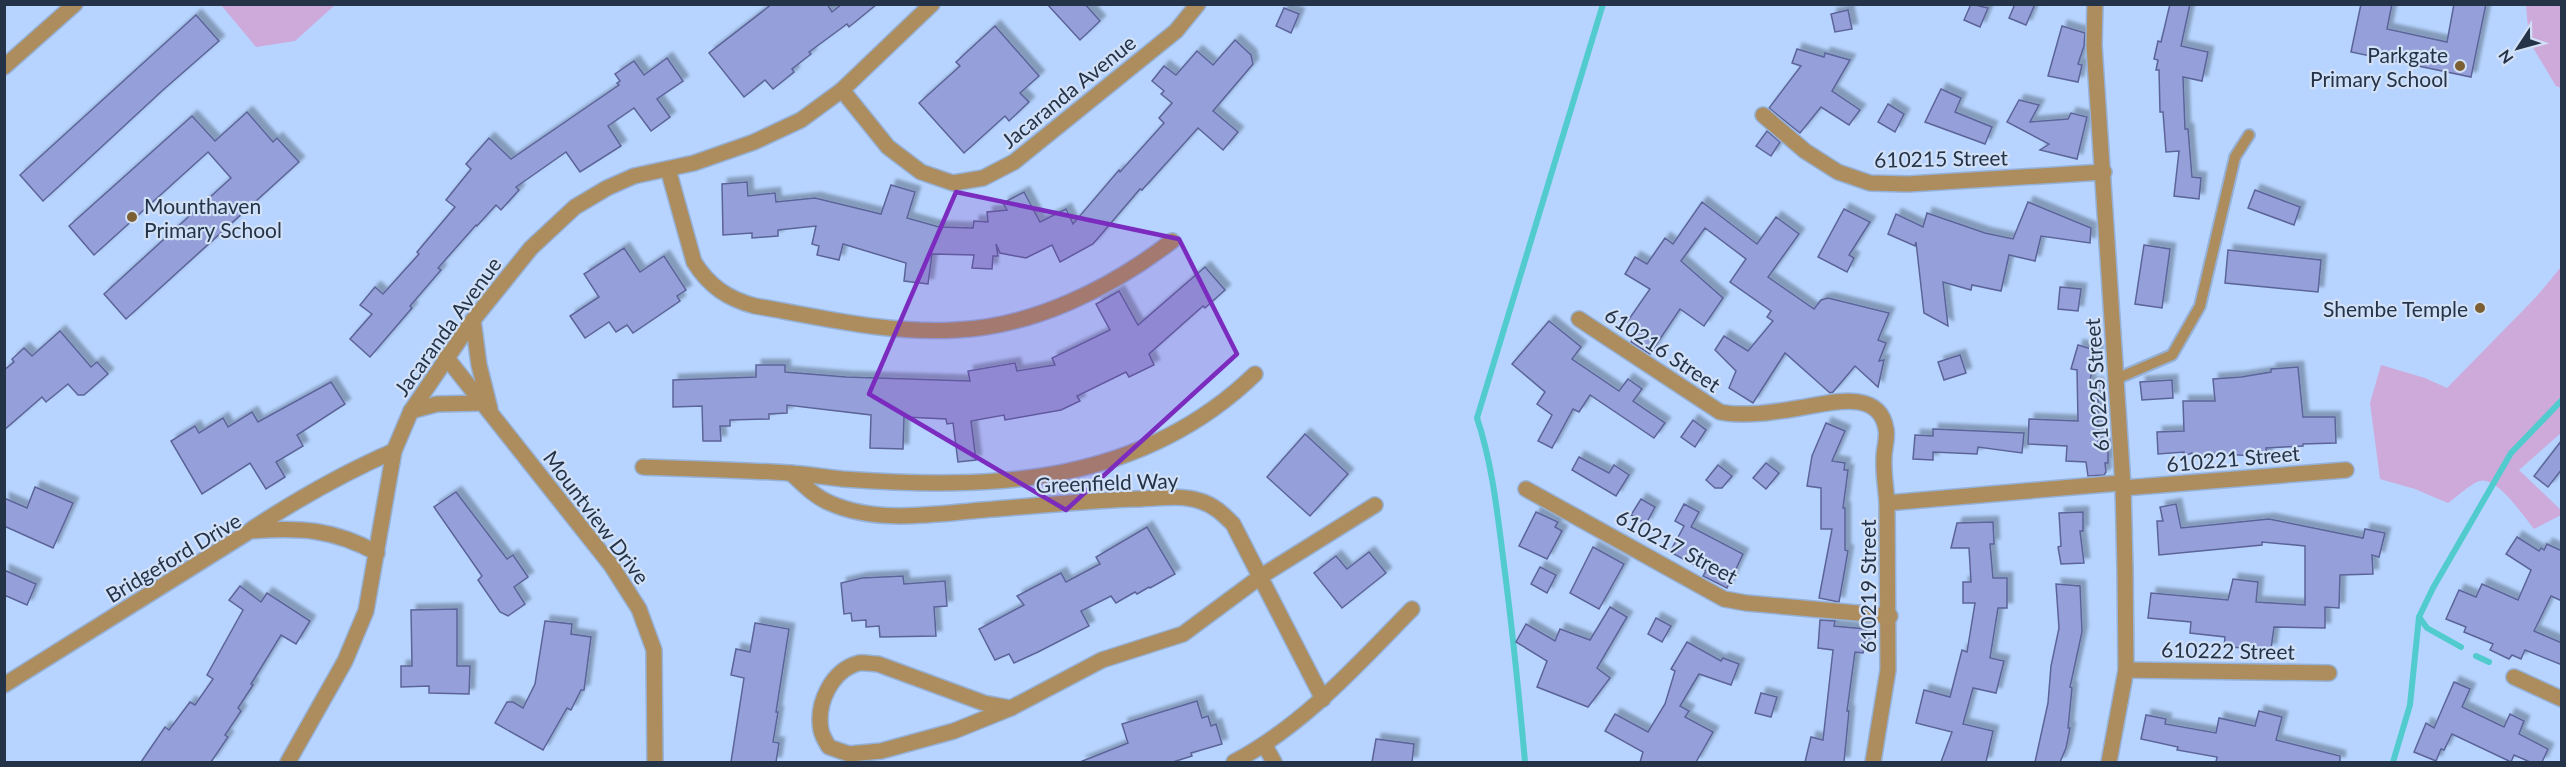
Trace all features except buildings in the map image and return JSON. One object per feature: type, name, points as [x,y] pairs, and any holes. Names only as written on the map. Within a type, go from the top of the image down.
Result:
[{"type":"street","points":[[4,67],[75,4]]},
{"type":"street","name":"Jacaranda Avenue","points":[[288,762],[345,661],[366,611],[394,451],[411,411],[446,357],[531,248],[575,207],[607,188],[634,176],[694,163],[754,142],[801,120],[842,90],[932,4]]},
{"type":"street","name":"Jacaranda Avenue","points":[[842,90],[888,147],[921,172],[953,183],[983,178],[1014,162],[1176,31],[1198,4]]},
{"type":"street","name":"610225 Street","points":[[2096,4],[2094,45],[2123,488],[2126,670],[2109,762]]},
{"type":"street","name":"610215 Street","points":[[1763,115],[1805,151],[1838,172],[1870,183],[1908,184],[2104,172]]},
{"type":"street","points":[[668,169],[694,262],[702,274],[720,291],[755,306],[905,329],[955,330],[987,327],[1038,314],[1119,278],[1172,241]]},
{"type":"street","name":"610216 Street","points":[[1579,319],[1720,412],[1728,414],[1788,409],[1843,400],[1862,402],[1882,416],[1886,430],[1884,459],[1887,503]]},
{"type":"street","points":[[411,411],[437,404],[487,409],[473,321]]},
{"type":"street","name":"Mountview Drive","points":[[446,357],[611,565],[639,609],[654,650],[655,762]]},
{"type":"street","name":"Greenfield Way","points":[[643,467],[950,482],[1009,481],[1055,475],[1102,463],[1162,442],[1198,421],[1232,397],[1255,374]]},
{"type":"street","points":[[250,531],[296,500],[347,471],[394,451]]},
{"type":"street","name":"610221 Street","points":[[2123,488],[2346,470]]},
{"type":"street","name":"Greenfield Way","points":[[791,473],[810,491],[829,503],[852,510],[886,515],[929,514],[1096,501],[1166,498],[1199,500],[1220,510],[1233,524],[1323,699]]},
{"type":"street","name":"610219 Street","points":[[1873,762],[1888,670],[1890,616],[1887,503],[2120,483],[2123,488]]},
{"type":"street","name":"610217 Street","points":[[1526,489],[1724,598],[1746,603],[1890,616]]},
{"type":"street","points":[[1011,708],[984,703],[878,664],[860,662],[840,672],[830,684],[822,708],[820,731],[829,747],[849,754],[881,751],[954,731],[1011,708],[1102,660],[1184,634],[1260,577],[1375,505]]},
{"type":"street","name":"Bridgeford Drive","points":[[4,685],[250,531],[282,528],[307,530],[351,539],[377,553]]},
{"type":"street","points":[[1234,762],[1265,746],[1323,699],[1412,609]]},
{"type":"street","name":"610222 Street","points":[[2126,670],[2330,673]]},
{"type":"street","points":[[2514,677],[2562,699]]},
{"type":"street","points":[[1265,746],[1274,762]]},
{"type":"lane","points":[[2116,379],[2172,355],[2200,306],[2235,157],[2248,135]]},
{"type":"highlighted area","points":[[956,192],[1179,239],[1237,354],[1066,510],[869,394]]},
{"type":"shaded area","points":[[2526,4],[2561,5],[2561,88],[2556,86],[2529,41]]},
{"type":"shaded area","points":[[221,5],[335,5],[295,41],[256,47]]},
{"type":"shaded area","points":[[2561,267],[2561,433],[2519,470],[2561,510],[2561,515],[2534,529],[2502,490],[2486,481],[2475,483],[2448,503],[2415,489],[2380,479],[2370,403],[2381,365],[2425,378],[2447,388],[2537,296]]},
{"type":"waterway","points":[[1525,762],[1496,504],[1487,452],[1477,418],[1603,4]]},
{"type":"waterway","points":[[2393,762],[2410,705],[2419,617],[2433,588],[2511,453],[2562,400]]},
{"type":"waterway","points":[[2419,617],[2427,628],[2461,647]]},
{"type":"waterway","points":[[2476,656],[2489,662]]},
{"type":"place","name":"Parkgate Primary School","points":[[2460,66]]},
{"type":"place","name":"Mounthaven Primary School","points":[[132,217]]},
{"type":"place","name":"Shembe Temple","points":[[2480,308]]}]
